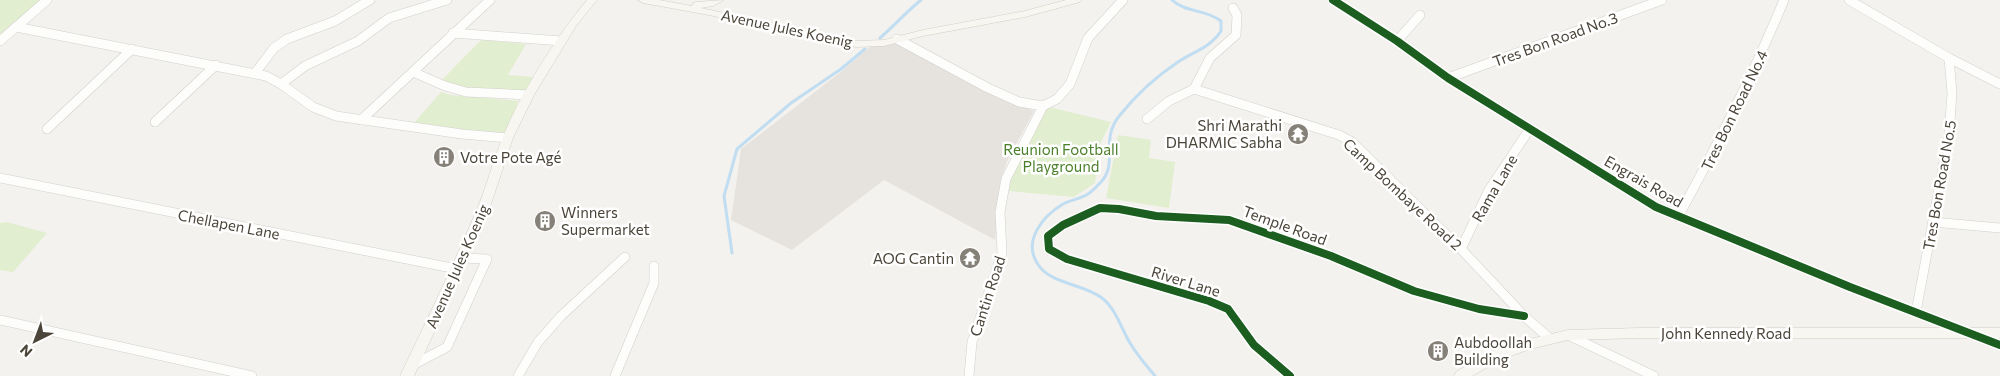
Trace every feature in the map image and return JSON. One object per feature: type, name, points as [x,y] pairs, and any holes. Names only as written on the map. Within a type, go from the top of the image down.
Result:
[{"type":"street","points":[[0,40],[47,0]]},
{"type":"street","points":[[255,73],[274,48],[287,39],[335,21],[370,0]]},
{"type":"street","points":[[281,84],[305,66],[358,41],[389,18],[447,0]]},
{"type":"street","points":[[361,120],[490,0]]},
{"type":"street","name":"Avenue Jules Koenig","points":[[409,371],[462,258],[485,204],[508,138],[529,95],[572,24],[592,0]]},
{"type":"street","name":"Avenue Jules Koenig","points":[[643,0],[679,6],[715,7],[842,42],[870,43],[1026,14],[1077,0]]},
{"type":"street","points":[[715,7],[726,0]]},
{"type":"street","points":[[897,39],[988,88],[1019,102],[1043,106],[1057,99],[1070,84],[1088,38],[1122,0]]},
{"type":"street","name":"Engrais Road","points":[[1333,0],[1529,130],[1628,190],[1678,217],[2000,345]]},
{"type":"street","name":"Tres Bon Road No.3","points":[[1448,78],[1662,0]]},
{"type":"street","name":"Tres Bon Road No.4","points":[[1678,217],[1721,139],[1761,56],[1784,0]]},
{"type":"street","points":[[1849,0],[1948,58],[2000,84]]},
{"type":"street","points":[[1147,119],[1160,106],[1181,92],[1194,89],[1210,58],[1236,35],[1237,15],[1233,8]]},
{"type":"street","points":[[1397,41],[1420,16]]},
{"type":"street","points":[[16,27],[266,76],[281,84],[313,107],[336,116],[462,134],[508,138]]},
{"type":"street","points":[[453,34],[561,41]]},
{"type":"street","points":[[47,129],[132,49]]},
{"type":"street","name":"Tres Bon Road No.5","points":[[1916,312],[1949,135],[1952,93],[1948,58]]},
{"type":"street","points":[[155,122],[216,65]]},
{"type":"street","points":[[413,72],[445,86],[466,92],[529,95]]},
{"type":"street","name":"Camp Bombaye Road 2","points":[[1194,89],[1313,126],[1339,135],[1352,142],[1461,249],[1524,316],[1550,338]]},
{"type":"street","name":"Cantin Road","points":[[968,376],[972,342],[1002,252],[1000,212],[1006,179],[1043,106]]},
{"type":"street","name":"Rama Lane","points":[[1461,249],[1489,190],[1529,130]]},
{"type":"street","name":"Chellapen Lane","points":[[0,178],[457,269]]},
{"type":"street","name":"Temple Road","points":[[1049,249],[1048,236],[1063,225],[1100,208],[1119,209],[1156,216],[1229,220],[1331,256],[1414,291],[1443,301],[1524,316]]},
{"type":"street","points":[[1933,222],[2000,228]]},
{"type":"street","name":"River Lane","points":[[1049,249],[1067,258],[1124,277],[1209,301],[1228,309],[1254,345],[1290,376]]},
{"type":"street","points":[[518,376],[538,342],[561,316],[625,256]]},
{"type":"street","points":[[409,371],[447,347],[487,259],[462,258]]},
{"type":"street","points":[[615,376],[654,283],[654,266]]},
{"type":"street","points":[[0,320],[252,376]]},
{"type":"street","name":"John Kennedy Road","points":[[1461,376],[1495,356],[1550,338],[1568,335],[1640,333],[2000,333]]},
{"type":"street","points":[[1568,335],[1654,376]]},
{"type":"shaded area","points":[[896,42],[977,87],[1034,111],[1008,159],[1001,179],[995,240],[884,180],[792,250],[731,220],[741,149],[842,71],[871,46]]},
{"type":"green space","points":[[0,0],[41,0],[0,34]]},
{"type":"green space","points":[[481,40],[526,44],[508,75],[533,77],[524,93],[464,90],[439,83]]},
{"type":"green space","points":[[441,92],[451,95],[518,101],[513,118],[504,135],[414,123]]},
{"type":"green space","name":"Reunion Football Playground","points":[[1049,107],[1111,122],[1100,144],[1095,183],[1074,197],[1009,191],[1010,180],[1040,114]]},
{"type":"green space","points":[[1118,135],[1151,140],[1149,158],[1175,162],[1169,208],[1106,198]]},
{"type":"green space","points":[[7,222],[47,233],[13,272],[0,270],[0,223]]},
{"type":"waterway","points":[[880,38],[921,0]]},
{"type":"waterway","points":[[1155,376],[1133,347],[1107,302],[1086,289],[1050,276],[1037,263],[1032,246],[1037,229],[1049,215],[1063,204],[1090,193],[1106,175],[1109,167],[1111,133],[1114,124],[1126,108],[1162,73],[1207,45],[1221,31],[1221,21],[1215,17],[1183,7],[1172,0]]},
{"type":"waterway","points":[[732,253],[724,196],[737,149],[791,103],[841,69],[865,49]]},
{"type":"cycle path","points":[[1333,0],[1397,41],[1448,78],[1656,207],[1850,287],[2000,345]]},
{"type":"cycle path","points":[[1290,376],[1254,345],[1228,309],[1209,301],[1067,259],[1049,249],[1048,236],[1063,225],[1100,208],[1119,209],[1156,216],[1229,220],[1331,256],[1414,291],[1479,309],[1524,316]]},
{"type":"place","name":"Shri Marathi DHARMIC Sabha","points":[[1298,134]]},
{"type":"place","name":"Votre Pote Agé","points":[[444,157]]},
{"type":"place","name":"Winners Supermarket","points":[[545,221]]},
{"type":"place","name":"AOG Cantin","points":[[970,258]]},
{"type":"place","name":"Aubdoollah Building","points":[[1438,351]]}]
